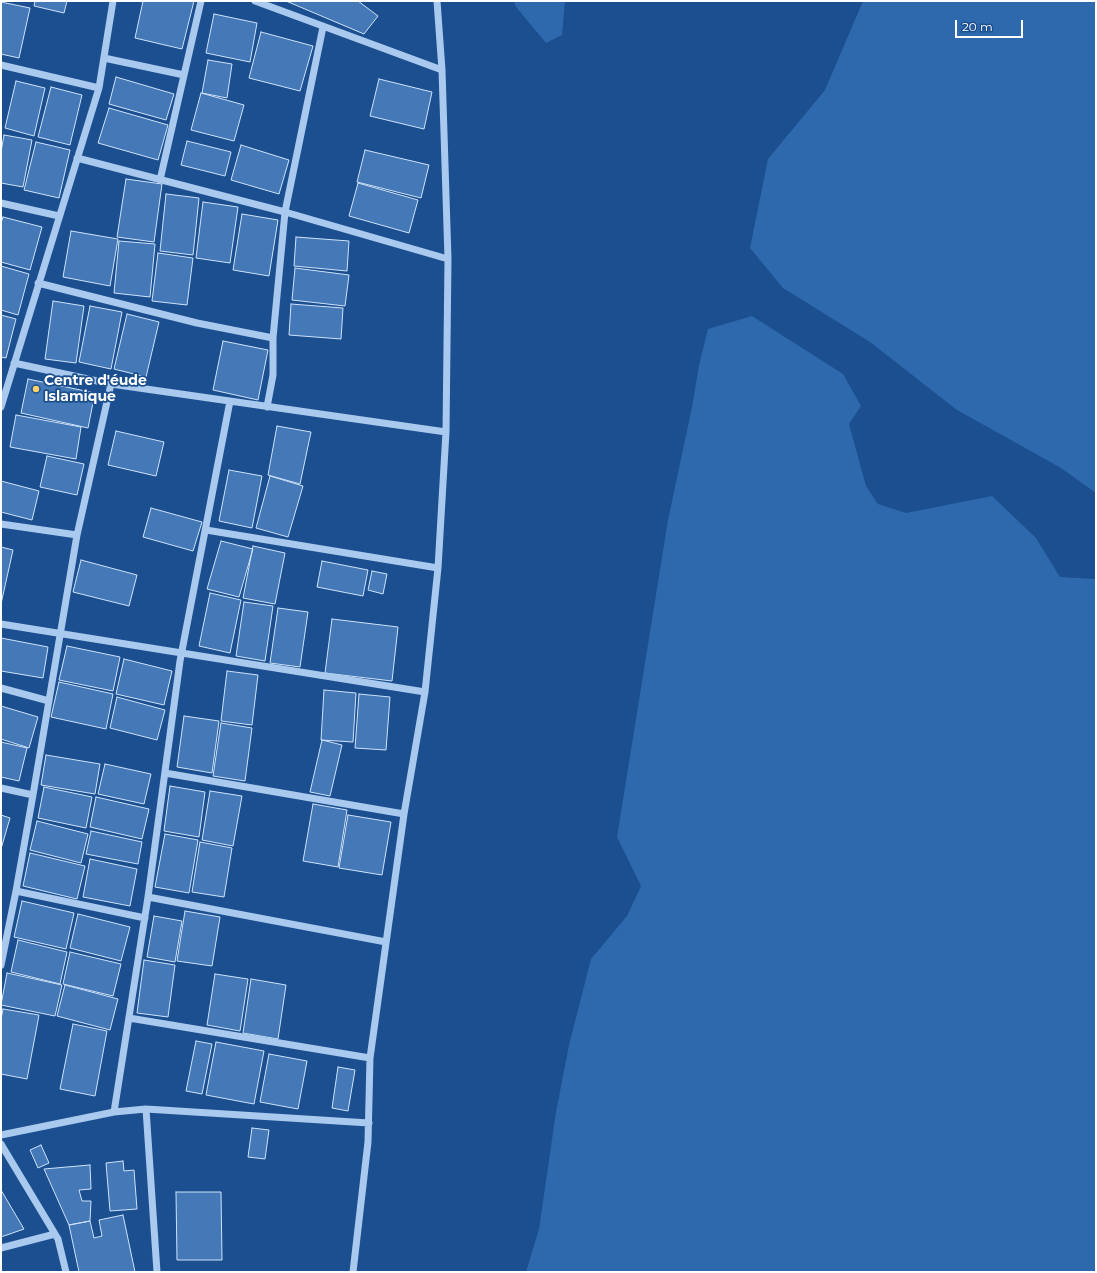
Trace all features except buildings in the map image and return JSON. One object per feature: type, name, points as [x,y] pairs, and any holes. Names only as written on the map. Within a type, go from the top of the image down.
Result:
[{"type":"street","points":[[1,407],[99,88],[113,1]]},
{"type":"street","points":[[160,180],[200,1]]},
{"type":"street","points":[[255,1],[442,70]]},
{"type":"street","points":[[352,1272],[368,1142],[370,1058],[404,814],[426,692],[438,568],[446,432],[448,259],[442,70],[437,1]]},
{"type":"street","points":[[267,407],[273,375],[274,338],[285,212],[323,27]]},
{"type":"street","points":[[104,58],[184,75]]},
{"type":"street","points":[[1,65],[99,88]]},
{"type":"street","points":[[77,158],[285,212],[448,259]]},
{"type":"street","points":[[1,203],[59,216]]},
{"type":"street","points":[[38,283],[197,324],[274,338]]},
{"type":"street","points":[[14,363],[111,384],[446,432]]},
{"type":"street","points":[[1,965],[16,892],[77,535],[111,384]]},
{"type":"street","points":[[114,1112],[145,918],[182,653],[230,401]]},
{"type":"street","points":[[1,524],[77,535]]},
{"type":"street","points":[[206,530],[438,568]]},
{"type":"street","points":[[1,624],[426,692]]},
{"type":"street","points":[[1,688],[49,701]]},
{"type":"street","points":[[165,773],[404,814]]},
{"type":"street","points":[[1,788],[33,795]]},
{"type":"street","points":[[16,892],[145,918]]},
{"type":"street","points":[[148,897],[386,942]]},
{"type":"street","points":[[129,1018],[370,1058]]},
{"type":"street","points":[[1,1135],[114,1112],[146,1109],[368,1123]]},
{"type":"street","points":[[146,1109],[157,1272]]},
{"type":"street","points":[[1,1144],[55,1234],[66,1272]]},
{"type":"street","points":[[1,1248],[55,1234]]},
{"type":"shaded area","points":[[514,1],[565,1],[562,35],[546,43],[516,7]]},
{"type":"shaded area","points":[[863,1],[1096,1],[1096,493],[1061,468],[957,410],[870,342],[783,288],[750,248],[768,159],[825,90]]},
{"type":"shaded area","points":[[752,316],[843,374],[861,406],[849,424],[866,486],[878,504],[906,513],[992,496],[1036,538],[1060,577],[1096,579],[1096,1272],[526,1272],[539,1229],[556,1112],[569,1045],[591,959],[627,916],[641,886],[617,837],[668,520],[692,407],[699,365],[708,329]]},
{"type":"place","name":"Centre d'éude Islamique","points":[[36,389]]}]
